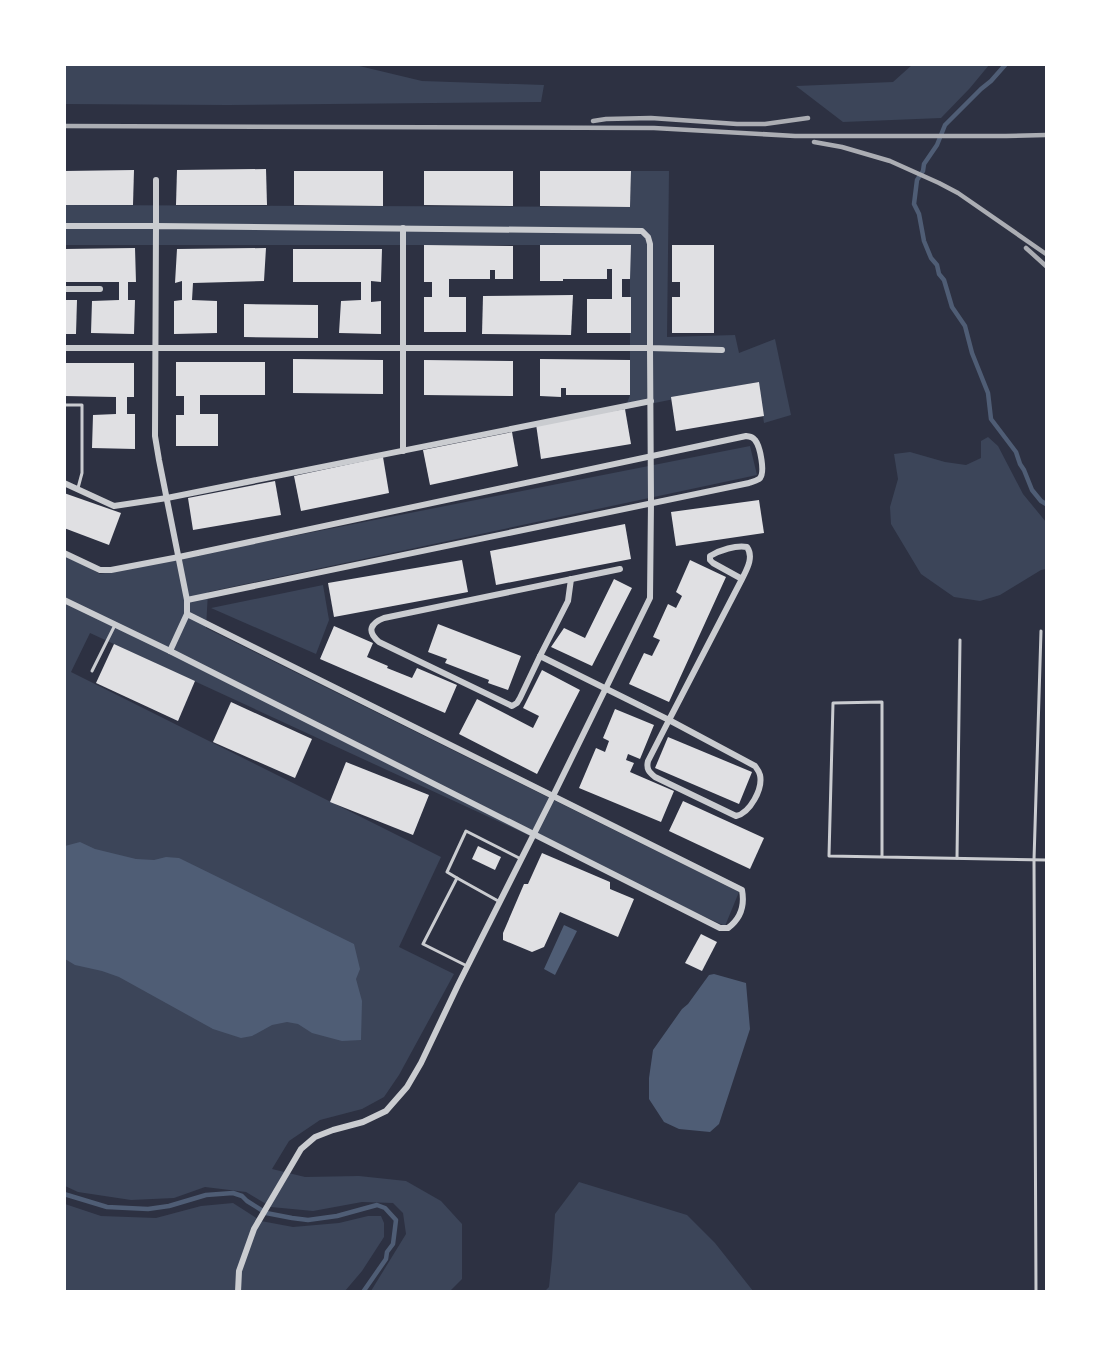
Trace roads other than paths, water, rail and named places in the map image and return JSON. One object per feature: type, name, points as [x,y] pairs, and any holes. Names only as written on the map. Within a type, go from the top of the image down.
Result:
[{"type":"street","points":[[156,180],[156,436],[187,600],[187,614],[170,651]]},
{"type":"street","points":[[64,226],[642,231],[648,237],[650,244],[650,598],[421,1063],[407,1087],[386,1111],[363,1122],[315,1137],[301,1149],[254,1229],[239,1270],[238,1292]]},
{"type":"street","points":[[403,228],[403,451]]},
{"type":"street","points":[[64,289],[100,289]]},
{"type":"street","points":[[64,348],[722,350]]},
{"type":"street","points":[[64,483],[114,506],[167,498],[651,401]]},
{"type":"street","points":[[64,553],[99,570],[111,570],[746,436],[757,441],[762,474],[759,479],[749,483],[187,600]]},
{"type":"street","points":[[540,656],[669,720],[755,766],[760,773],[760,781],[756,795],[743,815],[736,816],[655,777],[647,767],[648,761],[669,720],[742,579],[751,557],[747,547],[741,546],[716,552],[710,556],[713,563],[742,579]]},
{"type":"street","points":[[571,579],[568,601],[520,698],[512,706],[379,642],[371,631],[372,625],[384,618],[571,579],[620,569]]},
{"type":"street","points":[[64,600],[720,928],[728,928],[739,915],[743,906],[742,890],[187,614]]},
{"type":"lane","points":[[64,405],[82,405],[82,472],[78,489]]},
{"type":"lane","points":[[92,671],[115,624]]},
{"type":"lane","points":[[1036,1292],[1034,860],[1041,631]]},
{"type":"lane","points":[[957,858],[960,640]]},
{"type":"lane","points":[[882,857],[882,702],[833,703],[829,856],[882,857],[957,858],[1047,860]]},
{"type":"lane","points":[[500,902],[447,872],[466,831],[521,859]]},
{"type":"lane","points":[[457,878],[423,944],[467,966]]},
{"type":"waterway","points":[[1006,64],[945,125],[937,145],[924,164],[923,171],[917,180],[914,204],[931,258],[944,280],[952,307],[965,326],[972,353],[988,393],[991,419],[1016,452],[1032,490],[1046,504]]},
{"type":"waterway","points":[[64,1194],[107,1207],[148,1209],[169,1206],[206,1195],[233,1193],[242,1196],[266,1213],[308,1220],[337,1216],[377,1205],[385,1208],[396,1220],[393,1244],[387,1252],[386,1259],[363,1292]]},
{"type":"railway","points":[[593,121],[651,118],[765,124],[808,118]]},
{"type":"railway","points":[[64,126],[654,128],[795,136],[1046,135]]},
{"type":"railway","points":[[814,142],[842,147],[890,161],[939,183],[958,193],[1046,254]]},
{"type":"railway","points":[[1026,248],[1046,266]]}]
